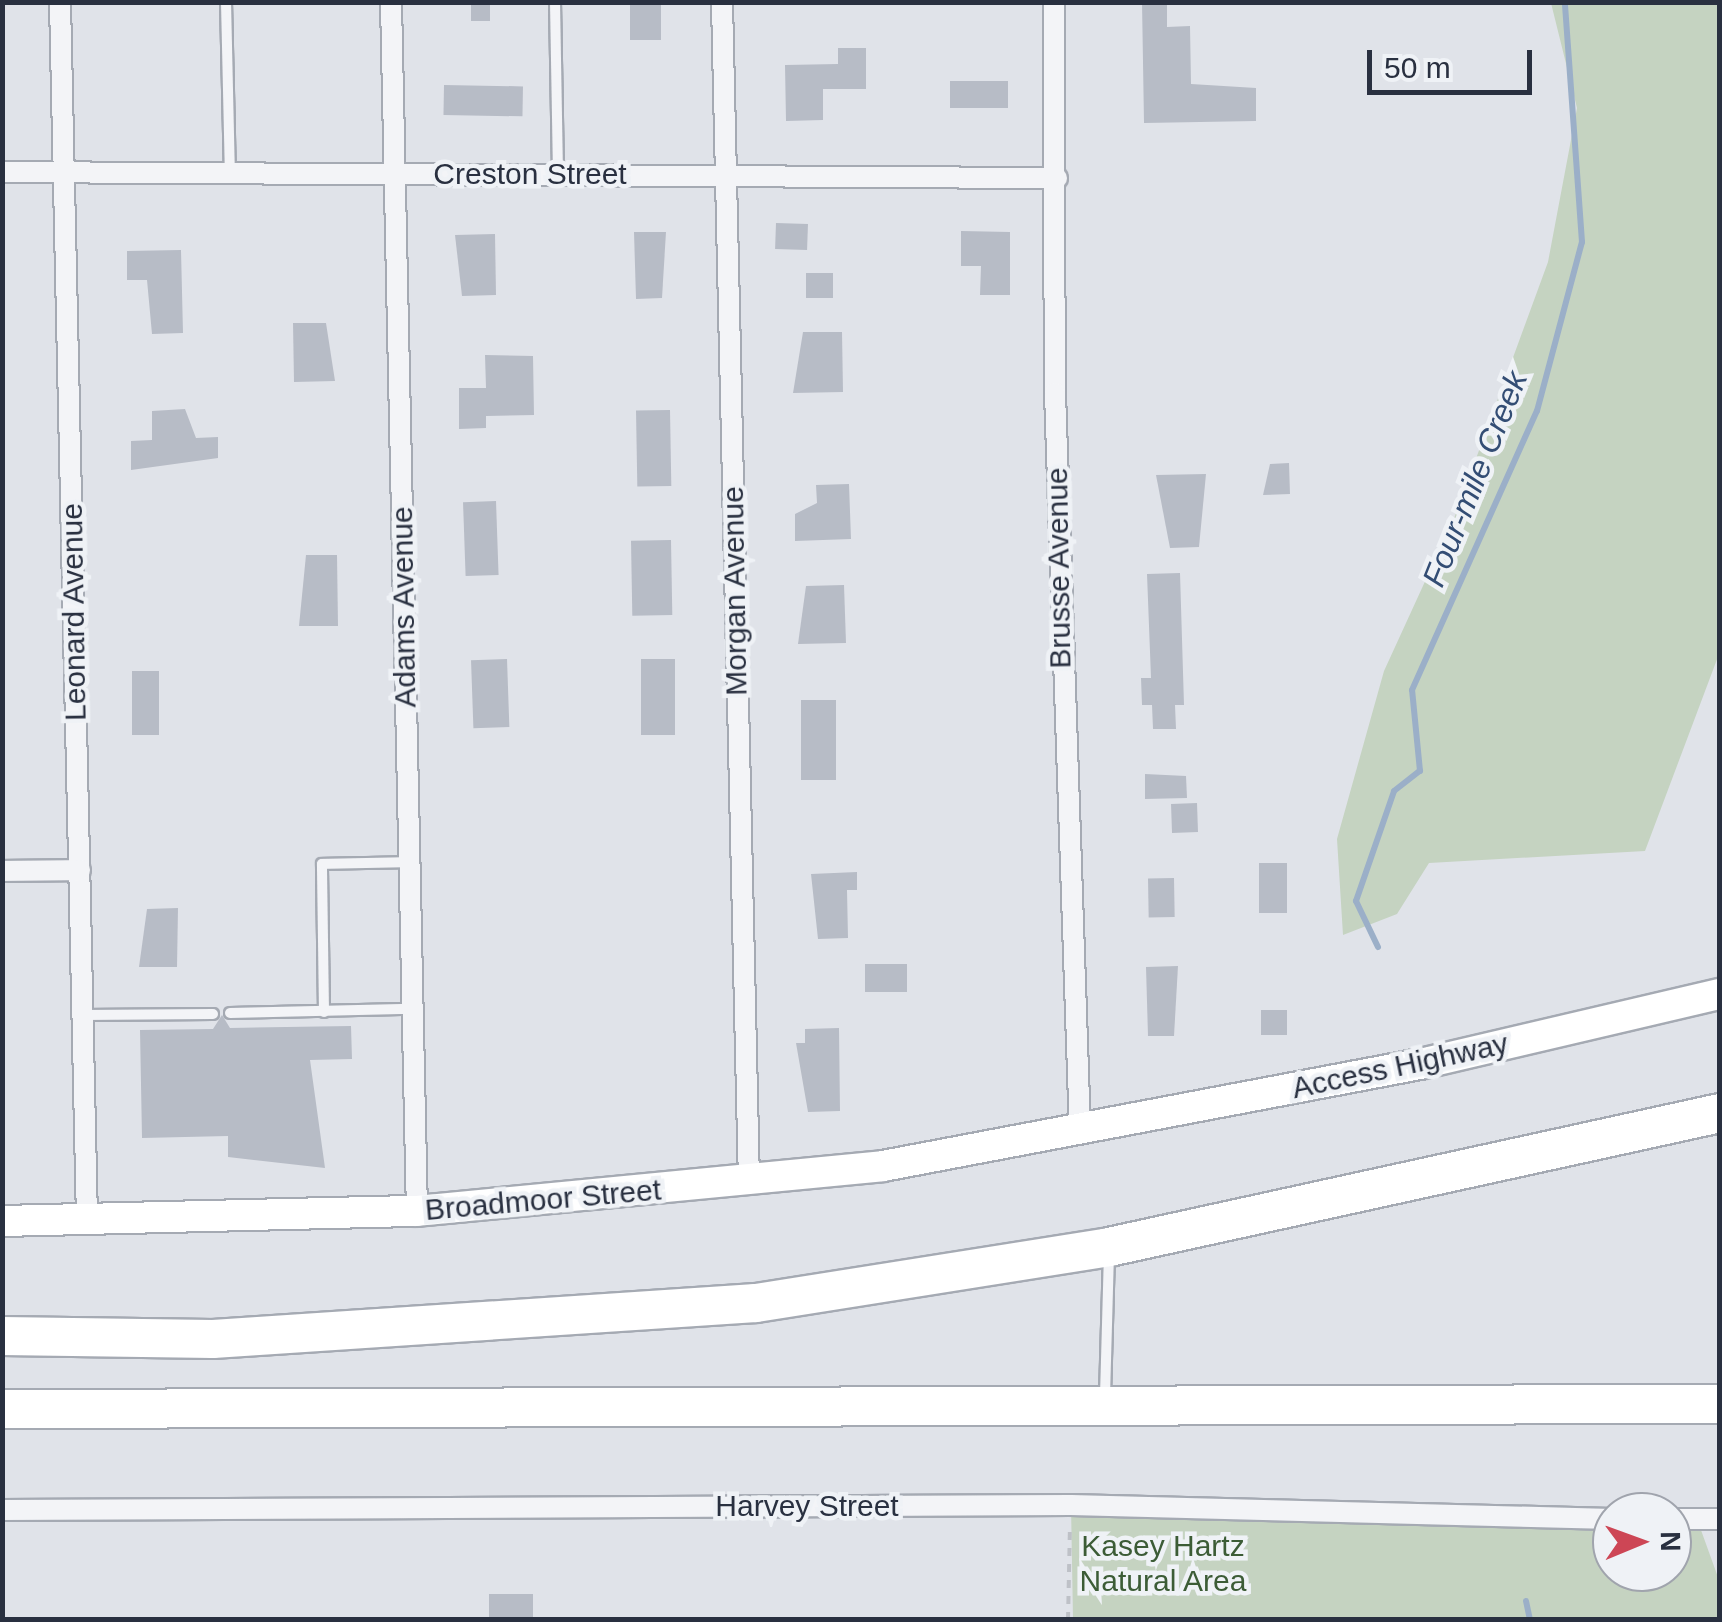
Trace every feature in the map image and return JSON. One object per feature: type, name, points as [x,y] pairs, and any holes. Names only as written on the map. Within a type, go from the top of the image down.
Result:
[{"type":"highway","points":[[2,1336],[213,1340],[500,1326],[756,1303],[1109,1248],[1720,1113]]},
{"type":"highway","points":[[2,1409],[1720,1404]]},
{"type":"street","name":"Leonard Avenue","points":[[60,2],[87,1221]]},
{"type":"street","name":"Adams Avenue","points":[[391,2],[417,1212]]},
{"type":"street","name":"Morgan Avenue","points":[[722,2],[749,1180]]},
{"type":"street","name":"Brusse Avenue","points":[[1054,2],[1054,393],[1080,1132]]},
{"type":"street","name":"Creston Street","points":[[2,172],[1057,178]]},
{"type":"street","points":[[2,871],[80,870]]},
{"type":"street","name":"Access Highway","points":[[1080,1132],[1720,994]]},
{"type":"street","name":"Broadmoor Street","points":[[2,1222],[417,1212],[749,1180],[1080,1132]]},
{"type":"street","name":"Harvey Street","points":[[2,1510],[1071,1505],[1592,1518]]},
{"type":"street","points":[[1692,1519],[1720,1519]]},
{"type":"lane","points":[[226,2],[230,174]]},
{"type":"lane","points":[[555,2],[558,175]]},
{"type":"lane","points":[[324,1012],[322,864],[410,862]]},
{"type":"lane","points":[[230,1013],[413,1009]]},
{"type":"lane","points":[[83,1015],[213,1014]]},
{"type":"lane","points":[[1104,1406],[1109,1248]]},
{"type":"path","points":[[1068,1620],[1071,1505]]},
{"type":"green space","points":[[1551,3],[1719,3],[1719,654],[1645,851],[1429,863],[1397,914],[1343,935],[1337,839],[1384,671],[1455,516],[1548,262],[1577,108]]},
{"type":"green space","name":"Kasey Hartz Natural Area","points":[[1071,1505],[1592,1517],[1592,1592],[1692,1592],[1692,1519],[1697,1519],[1719,1580],[1719,1619],[1073,1619]]},
{"type":"building","points":[[471,2],[490,2],[490,21],[471,21]]},
{"type":"building","points":[[1142,2],[1167,2],[1167,27],[1190,26],[1191,84],[1256,88],[1256,121],[1144,123]]},
{"type":"building","points":[[630,4],[661,4],[661,40],[630,40]]},
{"type":"building","points":[[838,48],[866,48],[866,89],[823,89],[823,120],[786,121],[785,65],[838,64]]},
{"type":"building","points":[[950,81],[1008,81],[1008,108],[950,108]]},
{"type":"building","points":[[444,85],[523,86],[522,116],[443,115]]},
{"type":"building","points":[[776,223],[808,224],[807,250],[775,249]]},
{"type":"building","points":[[961,231],[1010,232],[1010,295],[980,295],[981,266],[961,266]]},
{"type":"building","points":[[634,232],[666,232],[662,298],[636,299]]},
{"type":"building","points":[[495,234],[496,295],[462,296],[455,235]]},
{"type":"building","points":[[181,250],[183,333],[152,334],[147,280],[127,280],[127,251]]},
{"type":"building","points":[[806,273],[833,273],[833,298],[806,298]]},
{"type":"building","points":[[293,323],[326,323],[335,381],[294,382]]},
{"type":"building","points":[[803,332],[842,332],[843,392],[793,393]]},
{"type":"building","points":[[485,355],[533,356],[534,415],[486,416],[486,428],[459,429],[459,388],[486,388]]},
{"type":"building","points":[[185,409],[196,438],[218,437],[218,458],[131,470],[131,441],[152,440],[152,411]]},
{"type":"building","points":[[670,410],[671,486],[637,487],[636,411]]},
{"type":"building","points":[[1289,463],[1290,494],[1263,495],[1270,464]]},
{"type":"building","points":[[1206,474],[1199,547],[1170,548],[1156,475]]},
{"type":"building","points":[[849,484],[851,539],[795,541],[795,514],[817,503],[816,485]]},
{"type":"building","points":[[496,501],[499,575],[466,576],[463,502]]},
{"type":"building","points":[[671,540],[672,615],[632,616],[631,541]]},
{"type":"building","points":[[306,555],[337,555],[338,626],[299,626]]},
{"type":"building","points":[[1180,573],[1184,705],[1175,705],[1176,729],[1153,729],[1152,705],[1142,705],[1141,678],[1151,678],[1147,574]]},
{"type":"building","points":[[844,585],[846,643],[798,644],[806,586]]},
{"type":"building","points":[[507,659],[509,727],[473,728],[471,660]]},
{"type":"building","points":[[641,659],[675,659],[675,735],[641,735]]},
{"type":"building","points":[[132,671],[159,671],[159,735],[132,735]]},
{"type":"building","points":[[801,700],[836,700],[836,780],[801,780]]},
{"type":"building","points":[[1145,774],[1186,776],[1187,798],[1145,799]]},
{"type":"building","points":[[1197,803],[1198,832],[1172,833],[1171,804]]},
{"type":"building","points":[[1259,863],[1287,863],[1287,913],[1259,913]]},
{"type":"building","points":[[857,872],[857,890],[847,890],[848,938],[818,939],[811,874]]},
{"type":"building","points":[[1148,878],[1174,878],[1175,917],[1149,917]]},
{"type":"building","points":[[178,908],[177,967],[139,967],[147,909]]},
{"type":"building","points":[[865,964],[907,964],[907,992],[865,992]]},
{"type":"building","points":[[1178,966],[1174,1036],[1148,1036],[1146,967]]},
{"type":"building","points":[[1261,1010],[1287,1010],[1287,1035],[1261,1035]]},
{"type":"building","points":[[222,1015],[230,1028],[351,1026],[352,1059],[310,1060],[325,1168],[228,1157],[228,1136],[142,1138],[140,1030],[213,1029]]},
{"type":"building","points":[[839,1028],[840,1111],[808,1112],[796,1043],[805,1043],[805,1029]]},
{"type":"building","points":[[489,1594],[533,1594],[533,1620],[489,1620]]},
{"type":"waterway","name":"Four-mile Creek","points":[[1378,947],[1356,901],[1394,791],[1420,771],[1412,690],[1537,411],[1582,242],[1565,2]]},
{"type":"waterway","name":"Four-mile Creek","points":[[1526,1601],[1530,1620]]}]
